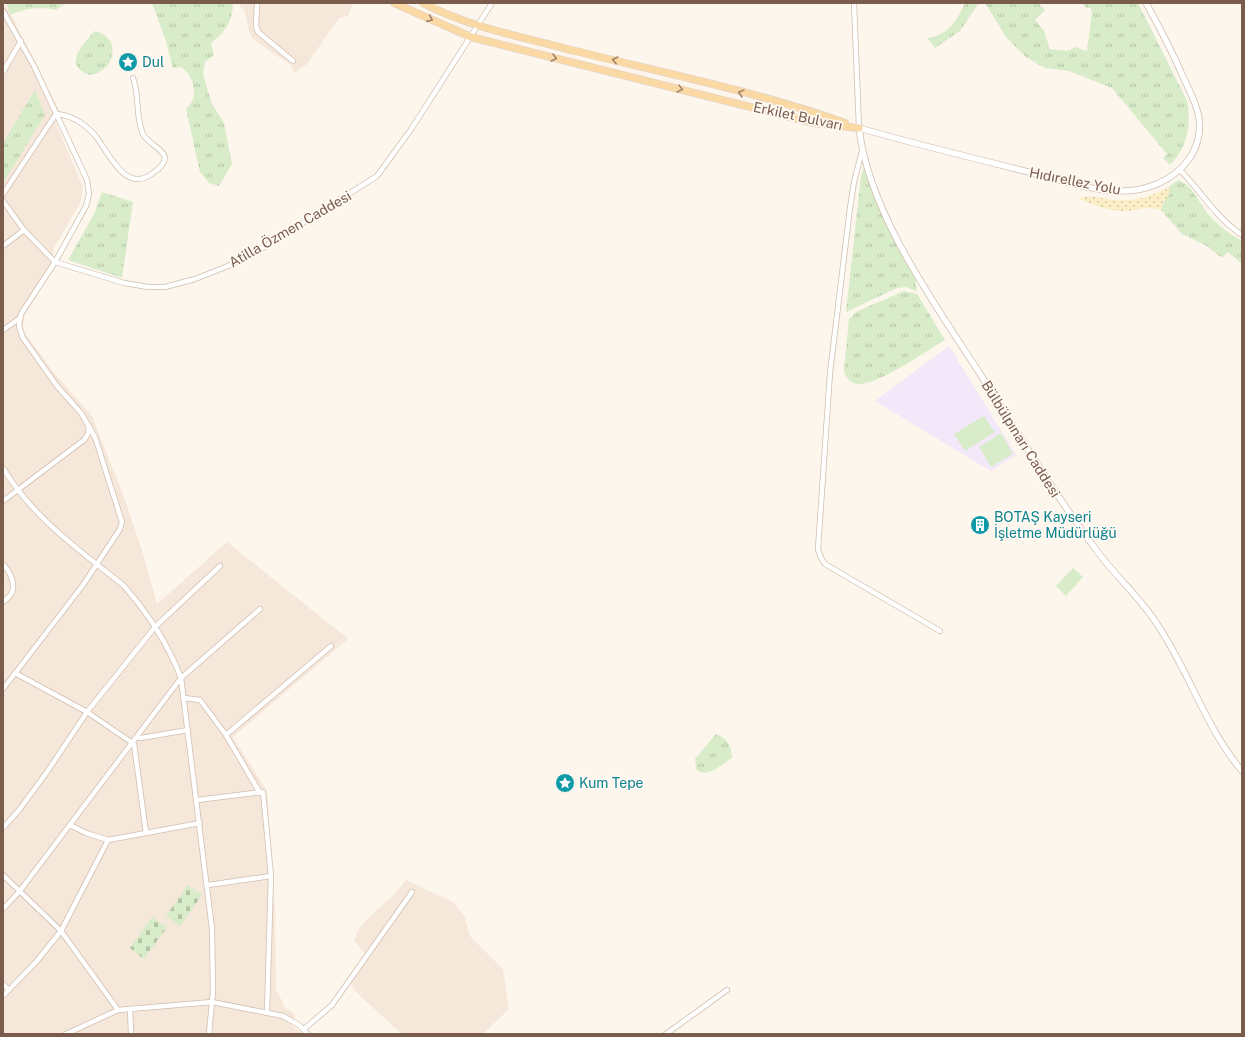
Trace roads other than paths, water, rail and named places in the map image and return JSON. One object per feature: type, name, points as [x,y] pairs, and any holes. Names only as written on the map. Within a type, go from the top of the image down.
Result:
[{"type":"main road","name":"Erkilet Bulvarı","points":[[394,3],[471,37],[814,123],[859,128]]},
{"type":"main road","name":"Erkilet Bulvarı","points":[[423,3],[478,26],[672,74],[817,113],[859,128]]},
{"type":"street","points":[[252,3],[257,3],[256,26],[259,34],[293,61]]},
{"type":"street","name":"Atilla Özmen Caddesi","points":[[3,201],[24,230],[55,262],[124,283],[159,287],[177,284],[207,274],[251,255],[377,176],[412,128],[471,37],[473,30],[478,26],[492,3]]},
{"type":"street","points":[[854,3],[859,128]]},
{"type":"street","name":"Hıdırellez Yolu","points":[[859,128],[963,156],[1110,190],[1133,190],[1151,186],[1180,170],[1189,159],[1198,140],[1199,126],[1197,111],[1191,92],[1146,3]]},
{"type":"street","points":[[3,11],[21,41],[56,114],[87,180],[90,194],[86,206],[55,262],[20,318],[3,330]]},
{"type":"street","points":[[3,72],[21,41]]},
{"type":"street","points":[[56,114],[70,117],[89,130],[97,138],[114,164],[123,173],[137,179],[149,176],[160,166],[165,156],[149,143],[143,134],[137,91],[133,78]]},
{"type":"street","points":[[3,194],[56,114]]},
{"type":"street","name":"Bülbülpınarı Caddesi","points":[[859,128],[862,151],[873,183],[893,229],[933,300],[1064,507],[1099,554],[1142,602],[1164,633],[1222,744],[1242,771]]},
{"type":"street","points":[[862,151],[854,182],[850,208],[830,373],[819,553],[825,564],[940,631]]},
{"type":"street","points":[[1180,170],[1214,212],[1242,235]]},
{"type":"street","points":[[3,246],[24,230]]},
{"type":"street","points":[[3,689],[97,564],[120,529],[122,519],[95,437],[89,425],[57,386],[23,338],[19,326],[20,318]]},
{"type":"street","points":[[3,501],[84,440],[88,434],[89,425]]},
{"type":"street","points":[[3,468],[16,490],[47,522],[123,585],[155,627],[170,650],[181,678],[208,885],[213,951],[212,1002],[208,1034]]},
{"type":"street","points":[[3,564],[9,571],[13,583],[12,592],[3,602]]},
{"type":"street","points":[[3,828],[19,810],[47,772],[87,712],[155,627],[220,566]]},
{"type":"street","points":[[3,909],[19,892],[181,678],[260,610]]},
{"type":"street","points":[[226,735],[331,646]]},
{"type":"street","points":[[15,673],[87,712],[133,742],[135,747],[146,833]]},
{"type":"street","points":[[3,680],[10,680]]},
{"type":"street","points":[[184,698],[200,700],[226,735],[260,793],[263,792],[271,876],[267,1013]]},
{"type":"street","points":[[137,737],[141,738],[188,730]]},
{"type":"street","points":[[197,800],[260,793]]},
{"type":"street","points":[[70,825],[86,833],[108,840],[200,823]]},
{"type":"street","points":[[3,996],[61,932],[108,840]]},
{"type":"street","points":[[3,875],[61,932],[118,1010]]},
{"type":"street","points":[[208,885],[271,876]]},
{"type":"street","points":[[304,1029],[332,1005],[412,892]]},
{"type":"street","points":[[3,984],[9,990]]},
{"type":"street","points":[[666,1034],[727,990]]},
{"type":"street","points":[[66,1034],[118,1010],[212,1002],[288,1018],[304,1029],[308,1034]]},
{"type":"street","points":[[130,1009],[131,1034]]},
{"type":"place","name":"Dul","points":[[128,62]]},
{"type":"place","name":"BOTAŞ Kayseri İşletme Müdürlüğü","points":[[980,525]]},
{"type":"place","name":"Kum Tepe","points":[[565,783]]}]
